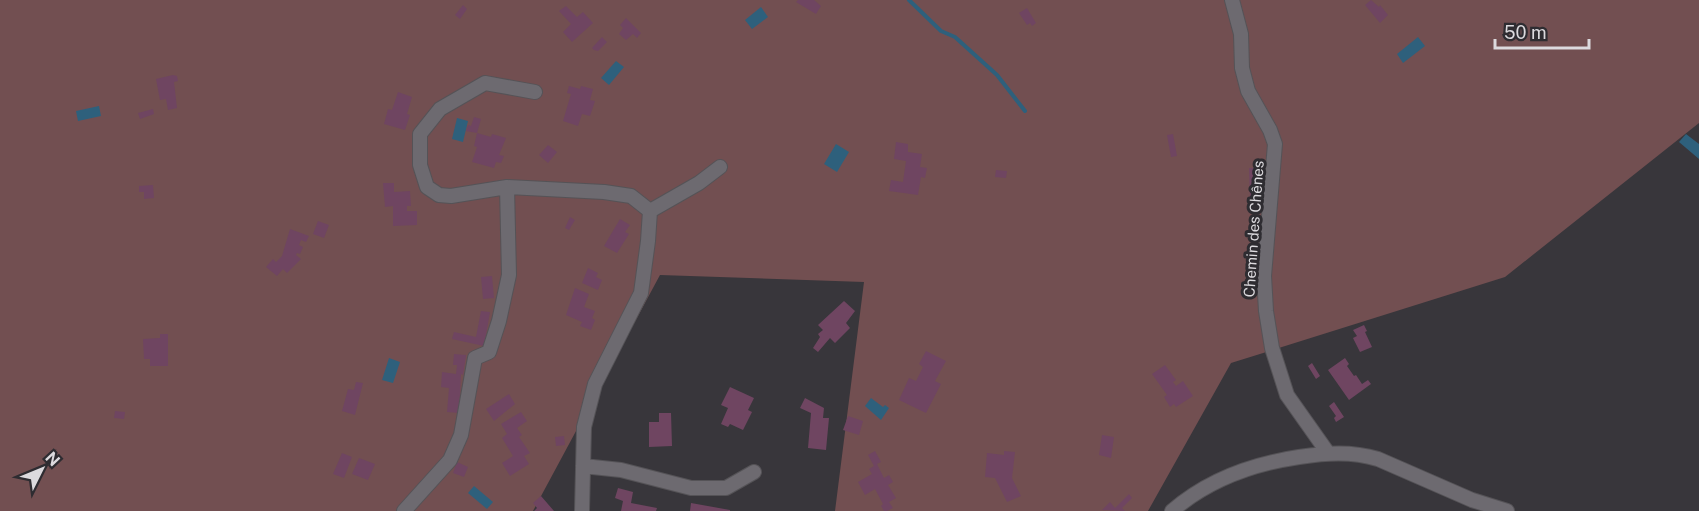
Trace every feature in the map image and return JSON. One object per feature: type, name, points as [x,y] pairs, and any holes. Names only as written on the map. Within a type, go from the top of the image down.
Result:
[{"type":"street","name":"Chemin des Chênes","points":[[1232,0],[1241,33],[1242,68],[1248,91],[1267,124],[1275,144],[1275,170],[1264,276],[1266,311],[1272,348],[1287,395],[1328,453]]},
{"type":"street","points":[[535,92],[485,83],[440,109],[420,134],[420,165],[427,187],[439,195],[451,196],[507,187],[604,192],[631,196],[650,211]]},
{"type":"street","points":[[650,211],[699,183],[720,167]]},
{"type":"street","points":[[404,511],[450,460],[461,435],[476,358],[489,352],[499,321],[509,275],[507,187]]},
{"type":"street","points":[[582,511],[584,427],[595,384],[641,293],[650,211]]},
{"type":"street","points":[[1172,511],[1209,485],[1239,471],[1272,461],[1328,453],[1363,454],[1472,500],[1507,511]]},
{"type":"street","points":[[584,466],[621,470],[691,488],[726,488],[754,472]]},
{"type":"shaded area","points":[[0,0],[1699,0],[1699,123],[1505,277],[1231,363],[1148,511],[835,511],[864,282],[660,275],[533,511],[0,511]]},
{"type":"water","points":[[761,7],[768,17],[752,29],[745,20]]},
{"type":"water","points":[[1418,37],[1425,46],[1403,63],[1397,54]]},
{"type":"water","points":[[616,61],[624,67],[609,85],[601,78]]},
{"type":"water","points":[[99,106],[101,116],[78,121],[76,111]]},
{"type":"water","points":[[457,118],[468,121],[463,142],[452,139]]},
{"type":"water","points":[[1686,134],[1699,144],[1699,159],[1679,142]]},
{"type":"water","points":[[836,144],[849,152],[837,172],[824,164]]},
{"type":"water","points":[[389,358],[400,362],[393,383],[382,380]]},
{"type":"water","points":[[871,398],[883,407],[885,405],[889,408],[881,420],[865,406]]},
{"type":"water","points":[[474,486],[493,502],[487,509],[468,493]]},
{"type":"building","points":[[814,0],[821,6],[816,14],[796,2]]},
{"type":"building","points":[[1371,0],[1379,7],[1380,5],[1388,15],[1380,23],[1365,5]]},
{"type":"building","points":[[463,5],[467,9],[460,19],[455,15]]},
{"type":"building","points":[[566,6],[577,17],[583,12],[593,23],[572,42],[563,32],[571,24],[559,11]]},
{"type":"building","points":[[1027,8],[1036,23],[1032,26],[1030,23],[1027,25],[1019,13]]},
{"type":"building","points":[[626,18],[641,33],[637,38],[633,34],[626,40],[619,34],[623,28],[620,25]]},
{"type":"building","points":[[602,37],[607,42],[598,51],[594,50],[592,48]]},
{"type":"building","points":[[177,76],[178,81],[174,82],[177,108],[168,110],[166,99],[160,100],[156,79]]},
{"type":"building","points":[[569,86],[593,89],[590,100],[595,101],[590,116],[582,114],[578,126],[563,121],[571,94],[567,93]]},
{"type":"building","points":[[398,92],[412,97],[405,130],[384,124],[388,109],[392,110]]},
{"type":"building","points":[[153,109],[154,114],[140,119],[138,113]]},
{"type":"building","points":[[474,117],[481,119],[477,133],[466,131],[468,125],[471,126]]},
{"type":"building","points":[[477,133],[506,138],[499,155],[504,156],[501,163],[496,162],[494,168],[472,162],[477,147],[474,146]]},
{"type":"building","points":[[1173,134],[1177,156],[1171,157],[1167,135]]},
{"type":"building","points":[[896,142],[908,144],[908,152],[922,154],[920,167],[927,168],[925,178],[921,177],[918,195],[889,191],[891,180],[903,182],[906,161],[894,159]]},
{"type":"building","points":[[548,145],[557,152],[548,163],[539,155]]},
{"type":"building","points":[[1249,168],[1263,168],[1266,203],[1250,202]]},
{"type":"building","points":[[996,170],[1007,171],[1006,178],[995,177]]},
{"type":"building","points":[[383,183],[394,183],[394,192],[410,191],[411,206],[407,206],[407,211],[417,211],[417,225],[393,226],[393,206],[385,207]]},
{"type":"building","points":[[153,185],[154,198],[144,199],[144,192],[139,192],[139,186]]},
{"type":"building","points":[[570,217],[575,220],[569,230],[565,228]]},
{"type":"building","points":[[620,219],[630,225],[625,232],[629,234],[617,253],[604,246]]},
{"type":"building","points":[[318,221],[329,225],[324,238],[313,234]]},
{"type":"building","points":[[290,229],[309,236],[306,242],[301,240],[299,245],[303,247],[300,254],[296,255],[301,259],[287,273],[283,269],[277,276],[266,267],[273,259],[276,262],[282,256]]},
{"type":"building","points":[[588,268],[598,273],[596,277],[602,280],[598,290],[582,283]]},
{"type":"building","points":[[492,276],[494,298],[483,299],[481,277]]},
{"type":"building","points":[[575,288],[589,294],[584,307],[595,311],[592,318],[595,320],[591,330],[580,326],[582,322],[566,315]]},
{"type":"building","points":[[844,301],[855,311],[846,323],[850,328],[835,343],[830,338],[818,352],[813,348],[820,337],[818,334],[823,330],[818,325]]},
{"type":"building","points":[[481,311],[490,312],[484,346],[452,339],[454,332],[476,337]]},
{"type":"building","points":[[1364,325],[1372,347],[1360,352],[1353,338],[1357,336],[1353,330]]},
{"type":"building","points":[[160,334],[168,334],[168,366],[150,366],[150,359],[144,359],[143,339],[160,338]]},
{"type":"building","points":[[926,351],[946,361],[935,381],[941,384],[926,413],[899,400],[909,378],[916,381],[923,367],[919,364]]},
{"type":"building","points":[[454,354],[466,355],[463,375],[461,374],[459,413],[447,412],[449,388],[441,387],[442,372],[456,374],[457,365],[453,365]]},
{"type":"building","points":[[1345,358],[1349,364],[1347,366],[1362,384],[1368,380],[1371,384],[1349,400],[1328,370]]},
{"type":"building","points":[[1312,363],[1320,376],[1316,379],[1308,366]]},
{"type":"building","points":[[1165,365],[1176,380],[1173,382],[1176,386],[1183,381],[1193,396],[1176,407],[1174,404],[1170,407],[1164,397],[1167,395],[1152,374]]},
{"type":"building","points":[[356,382],[363,383],[355,415],[342,411],[348,389],[354,390]]},
{"type":"building","points":[[730,387],[754,398],[748,410],[752,412],[743,430],[730,424],[728,427],[721,424],[728,408],[721,405]]},
{"type":"building","points":[[509,394],[515,404],[494,421],[486,409]]},
{"type":"building","points":[[805,398],[824,408],[823,418],[829,418],[826,450],[808,448],[811,413],[800,408]]},
{"type":"building","points":[[1334,402],[1344,417],[1336,422],[1334,418],[1336,416],[1329,406]]},
{"type":"building","points":[[115,411],[125,412],[124,419],[114,418]]},
{"type":"building","points":[[521,412],[527,421],[517,428],[522,435],[519,437],[530,453],[524,456],[529,464],[510,476],[502,463],[513,456],[502,438],[507,434],[501,424]]},
{"type":"building","points":[[659,413],[671,413],[672,446],[649,447],[649,422],[659,422]]},
{"type":"building","points":[[848,416],[863,421],[859,435],[843,430]]},
{"type":"building","points":[[1102,435],[1114,437],[1111,458],[1099,455]]},
{"type":"building","points":[[564,436],[565,445],[556,446],[555,437]]},
{"type":"building","points":[[875,451],[881,462],[877,464],[884,478],[889,475],[893,482],[888,485],[896,498],[889,502],[893,508],[887,511],[884,511],[881,506],[883,504],[875,489],[865,495],[858,482],[872,474],[869,469],[874,466],[868,455]]},
{"type":"building","points":[[1004,451],[1015,452],[1012,478],[1021,496],[1007,502],[995,478],[985,477],[987,453],[1004,455]]},
{"type":"building","points":[[342,453],[352,457],[344,478],[333,474]]},
{"type":"building","points":[[359,458],[375,464],[368,480],[352,474]]},
{"type":"building","points":[[457,462],[468,467],[464,477],[453,473]]},
{"type":"building","points":[[618,488],[633,492],[631,503],[657,508],[656,511],[621,511],[623,501],[615,498]]},
{"type":"building","points":[[1129,494],[1132,498],[1122,508],[1125,511],[1102,510],[1110,502],[1115,508]]},
{"type":"building","points":[[541,496],[554,511],[534,511],[537,508],[533,503]]},
{"type":"building","points":[[691,503],[730,510],[730,511],[690,511]]},
{"type":"waterway","points":[[909,0],[941,31],[955,37],[997,75],[1025,111]]}]
